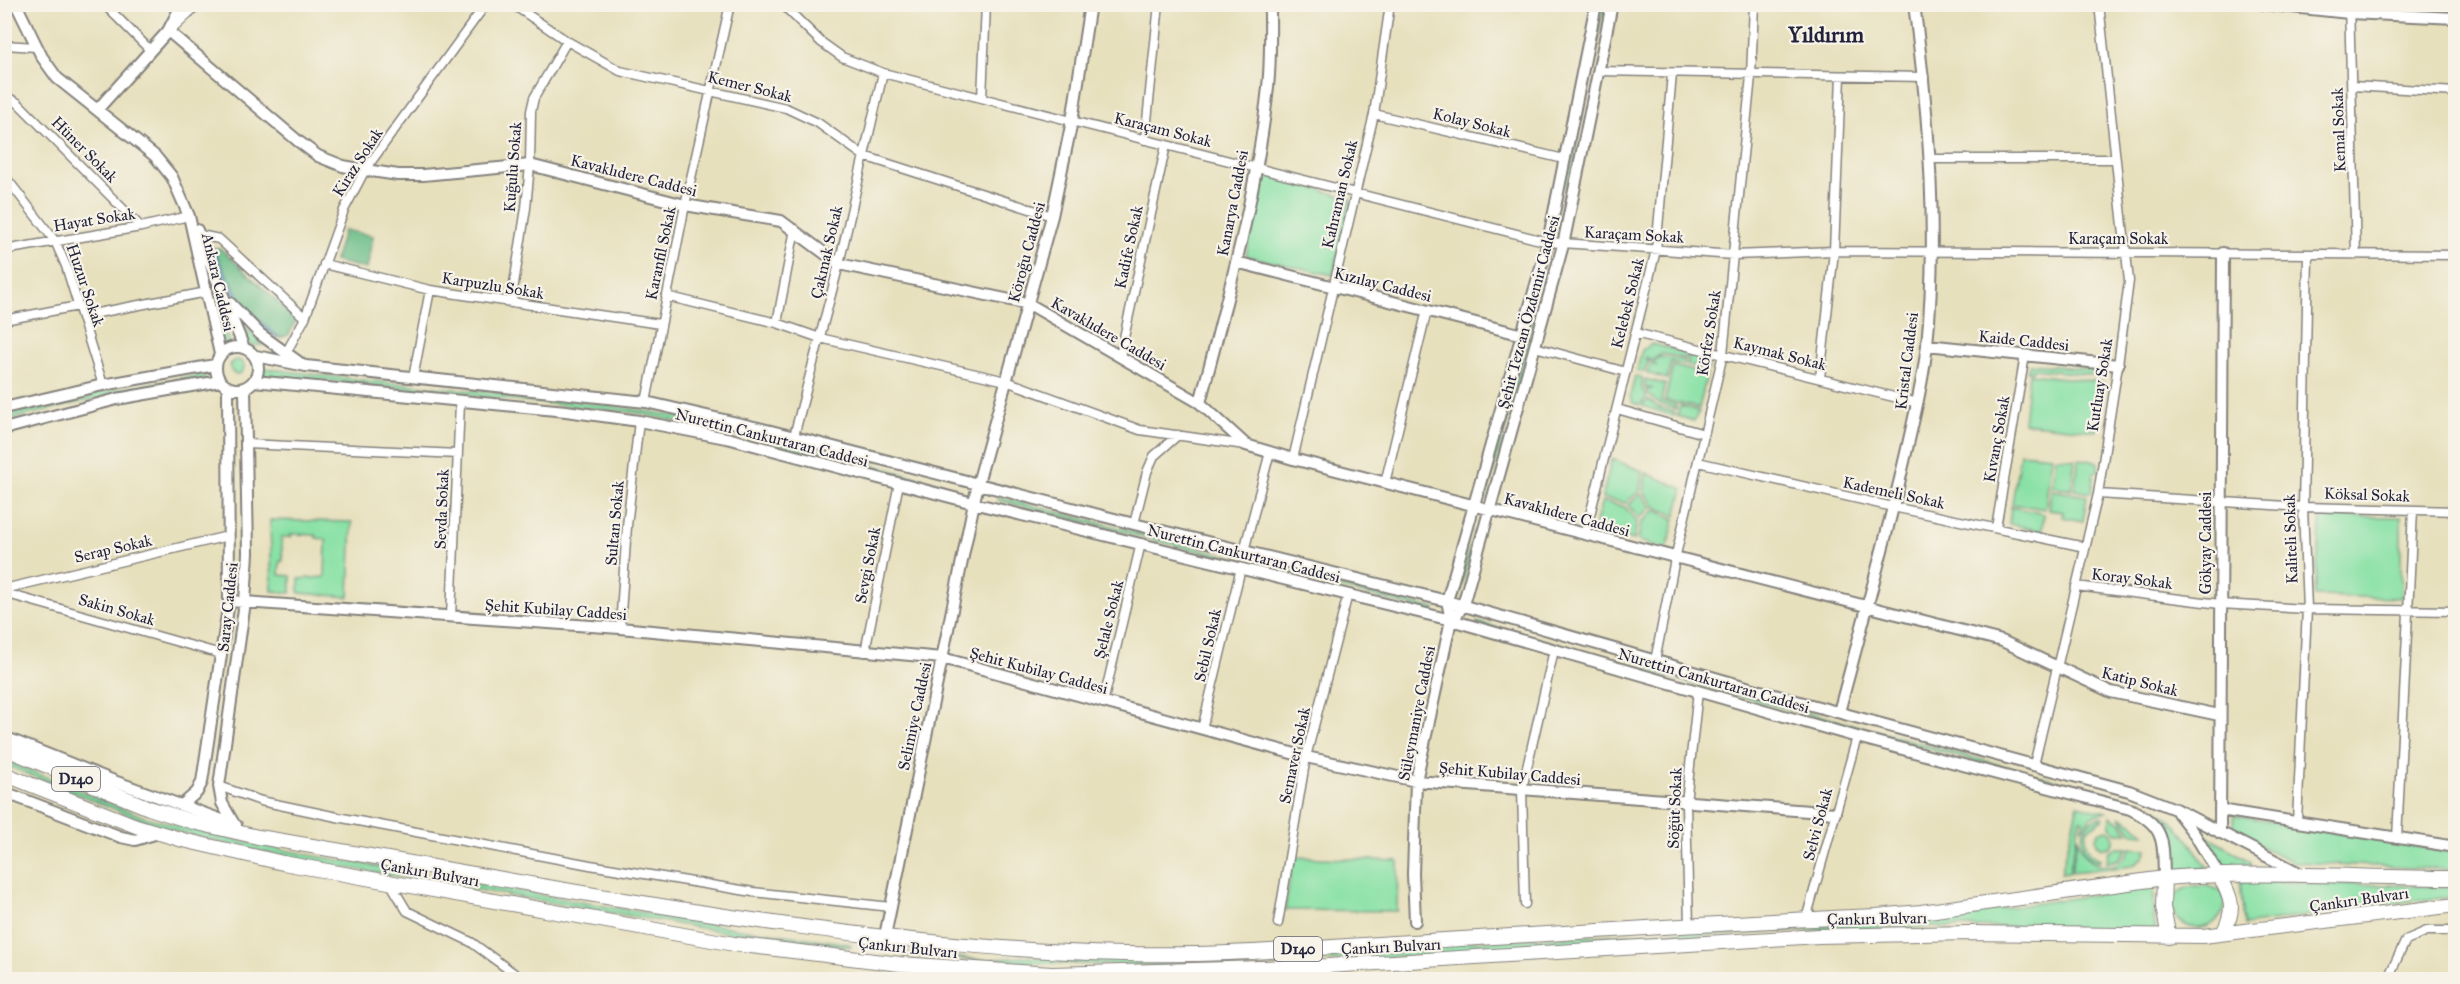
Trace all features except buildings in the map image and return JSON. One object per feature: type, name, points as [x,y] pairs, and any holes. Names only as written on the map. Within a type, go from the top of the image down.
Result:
[{"type":"highway","name":"Çankırı Bulvarı","points":[[4,748],[149,808],[193,822],[278,840],[674,910],[885,936],[1041,950],[1125,954],[1261,951],[1921,912],[2164,878],[2219,875],[2301,874],[2456,878]]},
{"type":"highway","name":"Çankırı Bulvarı","points":[[4,774],[136,826],[283,863],[734,944],[900,964],[1052,974],[1327,966],[1819,936],[1994,933],[2169,936],[2223,933],[2456,905]]},
{"type":"highway","points":[[2219,875],[2231,902],[2230,919],[2223,933]]},
{"type":"highway","points":[[2164,878],[2163,907],[2169,936]]},
{"type":"street","name":"Ankara Caddesi","points":[[16,4],[36,47],[57,78],[165,165],[189,216],[220,354]]},
{"type":"street","points":[[105,4],[150,50]]},
{"type":"street","points":[[168,31],[182,4]]},
{"type":"street","points":[[96,110],[168,31],[197,4]]},
{"type":"street","name":"Kiraz Sokak","points":[[286,353],[305,318],[344,210],[365,170],[486,4]]},
{"type":"street","name":"Kemer Sokak","points":[[512,4],[567,42],[620,71],[786,108],[818,123],[864,156],[1052,216]]},
{"type":"street","name":"Karanfil Sokak","points":[[646,402],[685,205],[730,4]]},
{"type":"street","name":"Karaçam Sokak","points":[[782,4],[821,42],[842,57],[883,73],[1563,245],[1734,255],[1834,251],[2456,255]]},
{"type":"street","points":[[982,98],[986,4]]},
{"type":"street","name":"Köroğu Caddesi","points":[[973,503],[1052,216],[1072,121],[1090,4]]},
{"type":"street","points":[[1145,140],[1159,4]]},
{"type":"street","name":"Kanarya Caddesi","points":[[1200,403],[1236,262],[1255,167],[1268,85],[1270,4]]},
{"type":"street","name":"Kahraman Sokak","points":[[1293,459],[1374,114],[1390,4]]},
{"type":"street","name":"Şehit Tezcan Özdemir Caddesi","points":[[1452,620],[1447,601],[1548,242],[1596,4]]},
{"type":"street","name":"Şehit Tezcan Özdemir Caddesi","points":[[1452,620],[1463,605],[1563,245],[1612,4]]},
{"type":"street","name":"Körfez Sokak","points":[[1655,661],[1675,559],[1723,354],[1751,76],[1754,4]]},
{"type":"street","name":"Kristal Caddesi","points":[[1839,712],[1918,403],[1927,345],[1931,253],[1930,159],[1924,77],[1914,4]]},
{"type":"street","name":"Kutluay Sokak","points":[[2034,765],[2098,494],[2129,281],[2099,4]]},
{"type":"street","points":[[2263,4],[2456,18]]},
{"type":"street","name":"Kemal Sokak","points":[[2349,9],[2356,255]]},
{"type":"street","name":"Kavaklıdere Caddesi","points":[[168,31],[298,141],[318,156],[343,166],[398,175],[423,175],[530,165],[685,205],[781,220],[838,264],[1029,304],[1200,403],[1246,445],[1675,559],[2002,641],[2057,666]]},
{"type":"street","name":"Kuğulu Sokak","points":[[511,303],[526,208],[530,165],[530,125],[534,98],[567,42]]},
{"type":"street","points":[[4,45],[36,47]]},
{"type":"street","points":[[1598,71],[1751,76],[1924,77]]},
{"type":"street","name":"Çakmak Sokak","points":[[794,436],[820,338],[883,73]]},
{"type":"street","name":"Kelebek Sokak","points":[[1586,535],[1656,250],[1672,74]]},
{"type":"street","points":[[1820,378],[1834,251],[1841,76]]},
{"type":"street","points":[[2352,86],[2456,92]]},
{"type":"street","name":"Hüner Sokak","points":[[4,98],[18,103],[141,227]]},
{"type":"street","name":"Kolay Sokak","points":[[1374,114],[1564,159]]},
{"type":"street","name":"Kadife Sokak","points":[[1120,356],[1166,145]]},
{"type":"street","points":[[1930,159],[2115,159]]},
{"type":"street","name":"Huzur Sokak","points":[[4,175],[55,241],[66,266],[103,385]]},
{"type":"street","name":"Ankara Caddesi","points":[[189,216],[200,235],[244,348]]},
{"type":"street","name":"Hayat Sokak","points":[[4,250],[141,227],[189,216]]},
{"type":"street","points":[[777,323],[795,229]]},
{"type":"street","points":[[200,235],[219,239],[305,318]]},
{"type":"street","name":"Gökyay Caddesi","points":[[2220,833],[2223,253]]},
{"type":"street","name":"Kaliteli Sokak","points":[[2297,822],[2307,609],[2303,507],[2308,255]]},
{"type":"street","name":"Kızılay Caddesi","points":[[1236,262],[1523,335]]},
{"type":"street","name":"Karpuzlu Sokak","points":[[324,264],[430,290],[660,324]]},
{"type":"street","name":"Ankara Caddesi","points":[[221,290],[248,323],[306,366]]},
{"type":"street","points":[[413,378],[430,290]]},
{"type":"street","points":[[82,316],[207,292]]},
{"type":"street","points":[[666,296],[777,323],[820,338],[1006,381],[1140,430],[1246,445]]},
{"type":"street","points":[[4,320],[78,306]]},
{"type":"street","points":[[1385,483],[1427,310]]},
{"type":"street","name":"Kaymak Sokak","points":[[1635,333],[1918,403]]},
{"type":"street","name":"Kaide Caddesi","points":[[1927,345],[2118,365]]},
{"type":"street","points":[[1535,347],[1626,372]]},
{"type":"street","points":[[4,429],[108,401],[224,385],[249,385],[258,369],[256,356],[244,348],[230,348],[220,354],[215,365],[224,385]]},
{"type":"street","name":"Nurettin Cankurtaran Caddesi","points":[[256,356],[306,366],[646,402],[794,436],[1134,524],[1463,605],[1655,661],[2129,791],[2175,809],[2301,874]]},
{"type":"street","name":"Kıvanç Sokak","points":[[1996,528],[2025,356]]},
{"type":"street","points":[[4,408],[103,385],[215,365]]},
{"type":"street","name":"Saray Caddesi","points":[[182,805],[197,792],[202,782],[229,601],[224,385]]},
{"type":"street","name":"Nurettin Cankurtaran Caddesi","points":[[249,385],[566,411],[639,421],[764,447],[973,503],[1452,620],[1857,737],[2112,804],[2140,814],[2161,833],[2164,878]]},
{"type":"street","name":"Saray Caddesi","points":[[234,824],[222,803],[219,786],[245,602],[248,553],[246,444],[249,385]]},
{"type":"street","name":"Sevda Sokak","points":[[451,617],[460,402]]},
{"type":"street","points":[[1617,409],[1704,434]]},
{"type":"street","name":"Sultan Sokak","points":[[620,628],[627,526],[639,421]]},
{"type":"street","points":[[1134,524],[1147,472],[1154,456],[1178,435]]},
{"type":"street","points":[[246,444],[458,454]]},
{"type":"street","points":[[1244,551],[1270,452]]},
{"type":"street","name":"Kademeli Sokak","points":[[1698,462],[1893,507],[2085,547]]},
{"type":"street","name":"Sevgi Sokak","points":[[865,651],[898,483]]},
{"type":"street","name":"Köksal Sokak","points":[[2098,494],[2303,507],[2456,511]]},
{"type":"street","name":"Selimiye Caddesi","points":[[885,936],[973,503]]},
{"type":"street","points":[[2397,839],[2413,510]]},
{"type":"street","name":"Serap Sokak","points":[[4,591],[228,536]]},
{"type":"street","name":"Şelale Sokak","points":[[1103,703],[1142,543]]},
{"type":"street","name":"Sebil Sokak","points":[[1202,729],[1241,568]]},
{"type":"street","name":"Koray Sokak","points":[[2076,586],[2220,604],[2307,609],[2456,611]]},
{"type":"street","name":"Sakin Sokak","points":[[4,591],[221,654]]},
{"type":"street","name":"Semaver Sokak","points":[[1278,923],[1306,757],[1348,594]]},
{"type":"street","name":"Şehit Kubilay Caddesi","points":[[229,601],[620,628],[942,658],[1306,757],[1416,781],[1834,813]]},
{"type":"street","name":"Süleymaniye Caddesi","points":[[1415,921],[1413,873],[1416,781],[1452,620]]},
{"type":"street","points":[[1525,904],[1522,789],[1554,650]]},
{"type":"street","name":"Katip Sokak","points":[[2057,666],[2111,692],[2219,715]]},
{"type":"street","name":"Söğüt Sokak","points":[[1689,926],[1686,803],[1698,691]]},
{"type":"street","name":"Çankırı Bulvarı","points":[[4,737],[74,766],[278,840]]},
{"type":"street","name":"Selvi Sokak","points":[[1806,919],[1857,737]]},
{"type":"street","points":[[219,786],[261,801],[326,815],[591,865],[753,892],[891,907]]},
{"type":"street","name":"Çankırı Bulvarı","points":[[4,792],[121,837],[135,840],[158,833]]},
{"type":"street","points":[[2175,809],[2195,835],[2219,875]]},
{"type":"street","points":[[2220,810],[2456,847]]},
{"type":"street","points":[[389,881],[407,911],[451,930],[523,980]]},
{"type":"street","points":[[2387,980],[2406,940],[2427,931],[2456,931]]},
{"type":"green space","points":[[1602,5],[1605,5],[1560,228],[1557,227]]},
{"type":"green space","points":[[1263,172],[1351,199],[1333,275],[1246,256]]},
{"type":"green space","points":[[344,230],[373,236],[367,269],[334,261]]},
{"type":"green space","points":[[213,248],[220,248],[293,316],[296,320],[289,335],[280,338],[248,308],[233,287]]},
{"type":"green space","points":[[1548,266],[1551,267],[1486,499],[1483,497]]},
{"type":"green space","points":[[211,285],[230,347],[223,347]]},
{"type":"green space","points":[[242,324],[263,345],[251,345]]},
{"type":"green space","points":[[1652,344],[1687,353],[1686,358],[1662,354],[1650,361],[1647,357],[1645,359],[1649,362],[1643,372],[1637,371],[1642,350]]},
{"type":"green space","points":[[1690,354],[1705,358],[1709,363],[1708,370],[1687,365]]},
{"type":"green space","points":[[1660,357],[1685,360],[1684,365],[1671,362],[1667,379],[1646,373],[1652,363],[1657,366],[1653,362]]},
{"type":"green space","points":[[237,360],[242,362],[244,367],[242,372],[237,374],[232,372],[230,367],[232,362]]},
{"type":"green space","points":[[2030,364],[2099,370],[2105,376],[2033,369],[2031,372],[2027,371]]},
{"type":"green space","points":[[1673,366],[1707,374],[1699,408],[1665,400]]},
{"type":"green space","points":[[264,368],[555,399],[652,412],[766,436],[955,488],[954,491],[759,439],[638,413],[263,376]]},
{"type":"green space","points":[[205,374],[205,380],[104,397],[5,421],[5,416],[90,394]]},
{"type":"green space","points":[[2029,374],[2101,382],[2096,431],[2024,423]]},
{"type":"green space","points":[[1635,376],[1642,378],[1642,389],[1647,397],[1642,402],[1643,404],[1648,400],[1658,407],[1675,412],[1674,416],[1633,403],[1630,396]]},
{"type":"green space","points":[[1645,379],[1665,384],[1661,401],[1676,405],[1676,409],[1651,398],[1646,390],[1652,388],[1645,388]]},
{"type":"green space","points":[[1680,406],[1699,411],[1694,421],[1677,416]]},
{"type":"green space","points":[[2020,453],[2052,456],[2045,509],[2012,504]]},
{"type":"green space","points":[[2056,457],[2075,459],[2071,490],[2052,486]]},
{"type":"green space","points":[[1612,459],[1642,471],[1640,491],[1625,503],[1602,498]]},
{"type":"green space","points":[[2079,459],[2098,462],[2098,472],[2094,472],[2091,493],[2074,490]]},
{"type":"green space","points":[[1646,473],[1683,489],[1676,516],[1656,507],[1644,492]]},
{"type":"green space","points":[[2051,490],[2087,496],[2083,521],[2062,517],[2063,512],[2049,510]]},
{"type":"green space","points":[[1641,494],[1652,507],[1639,518],[1628,505]]},
{"type":"green space","points":[[1000,497],[1435,609],[1434,612],[998,500]]},
{"type":"green space","points":[[1602,501],[1625,507],[1637,521],[1634,540],[1594,529]]},
{"type":"green space","points":[[2011,507],[2044,514],[2042,531],[2009,524]]},
{"type":"green space","points":[[1655,510],[1675,519],[1667,549],[1638,541],[1641,523]]},
{"type":"green space","points":[[2321,516],[2401,517],[2401,598],[2315,596]]},
{"type":"green space","points":[[270,520],[352,522],[349,597],[299,593],[299,579],[325,577],[326,539],[316,538],[316,535],[291,534],[291,537],[281,537],[283,561],[280,561],[279,575],[291,576],[291,593],[272,591]]},
{"type":"green space","points":[[1474,531],[1476,532],[1458,601],[1455,600]]},
{"type":"green space","points":[[1477,622],[2147,805],[2166,816],[2174,824],[2208,868],[2173,871],[2172,840],[2167,826],[2154,813],[2143,807],[1476,625]]},
{"type":"green space","points":[[4,760],[144,817],[231,839],[309,855],[732,928],[850,944],[851,947],[750,933],[737,934],[314,862],[232,845],[154,825],[5,765]]},
{"type":"green space","points":[[2078,805],[2106,812],[2092,816],[2082,828],[2083,820],[2080,819],[2069,872],[2061,873]]},
{"type":"green space","points":[[2234,815],[2455,853],[2455,870],[2294,862],[2234,834]]},
{"type":"green space","points":[[2111,816],[2122,823],[2128,833],[2117,833],[2110,827]]},
{"type":"green space","points":[[2120,816],[2134,824],[2145,834],[2132,833]]},
{"type":"green space","points":[[2103,817],[2087,830],[2086,835],[2087,848],[2100,859],[2099,862],[2086,852],[2082,838],[2088,824]]},
{"type":"green space","points":[[2105,830],[2111,833],[2114,839],[2111,845],[2105,848],[2099,845],[2096,839],[2099,833]]},
{"type":"green space","points":[[2200,832],[2251,862],[2251,865],[2221,866]]},
{"type":"green space","points":[[2078,837],[2086,856],[2101,865],[2117,864],[2130,848],[2147,849],[2143,858],[2133,866],[2071,872]]},
{"type":"green space","points":[[2116,848],[2127,848],[2119,859],[2107,863],[2108,852]]},
{"type":"green space","points":[[1293,857],[1398,861],[1397,911],[1285,910]]},
{"type":"green space","points":[[2240,881],[2455,887],[2455,897],[2409,901],[2244,925]]},
{"type":"green space","points":[[2154,886],[2154,930],[1867,928],[1696,936],[1398,957],[1249,964],[1072,964],[1004,961],[903,956],[904,953],[984,960],[1024,957],[1091,959],[1916,921]]},
{"type":"green space","points":[[2196,886],[2208,886],[2219,890],[2225,900],[2224,911],[2212,924],[2200,928],[2188,926],[2178,919],[2172,910],[2172,900],[2180,891]]},
{"type":"water","points":[[213,248],[240,298],[257,318],[280,338],[259,326],[237,301],[220,272]]},
{"type":"waterway","points":[[4,978],[16,975],[22,980]]},
{"type":"district","name":"Yıldırım","points":[[1826,34]]}]
